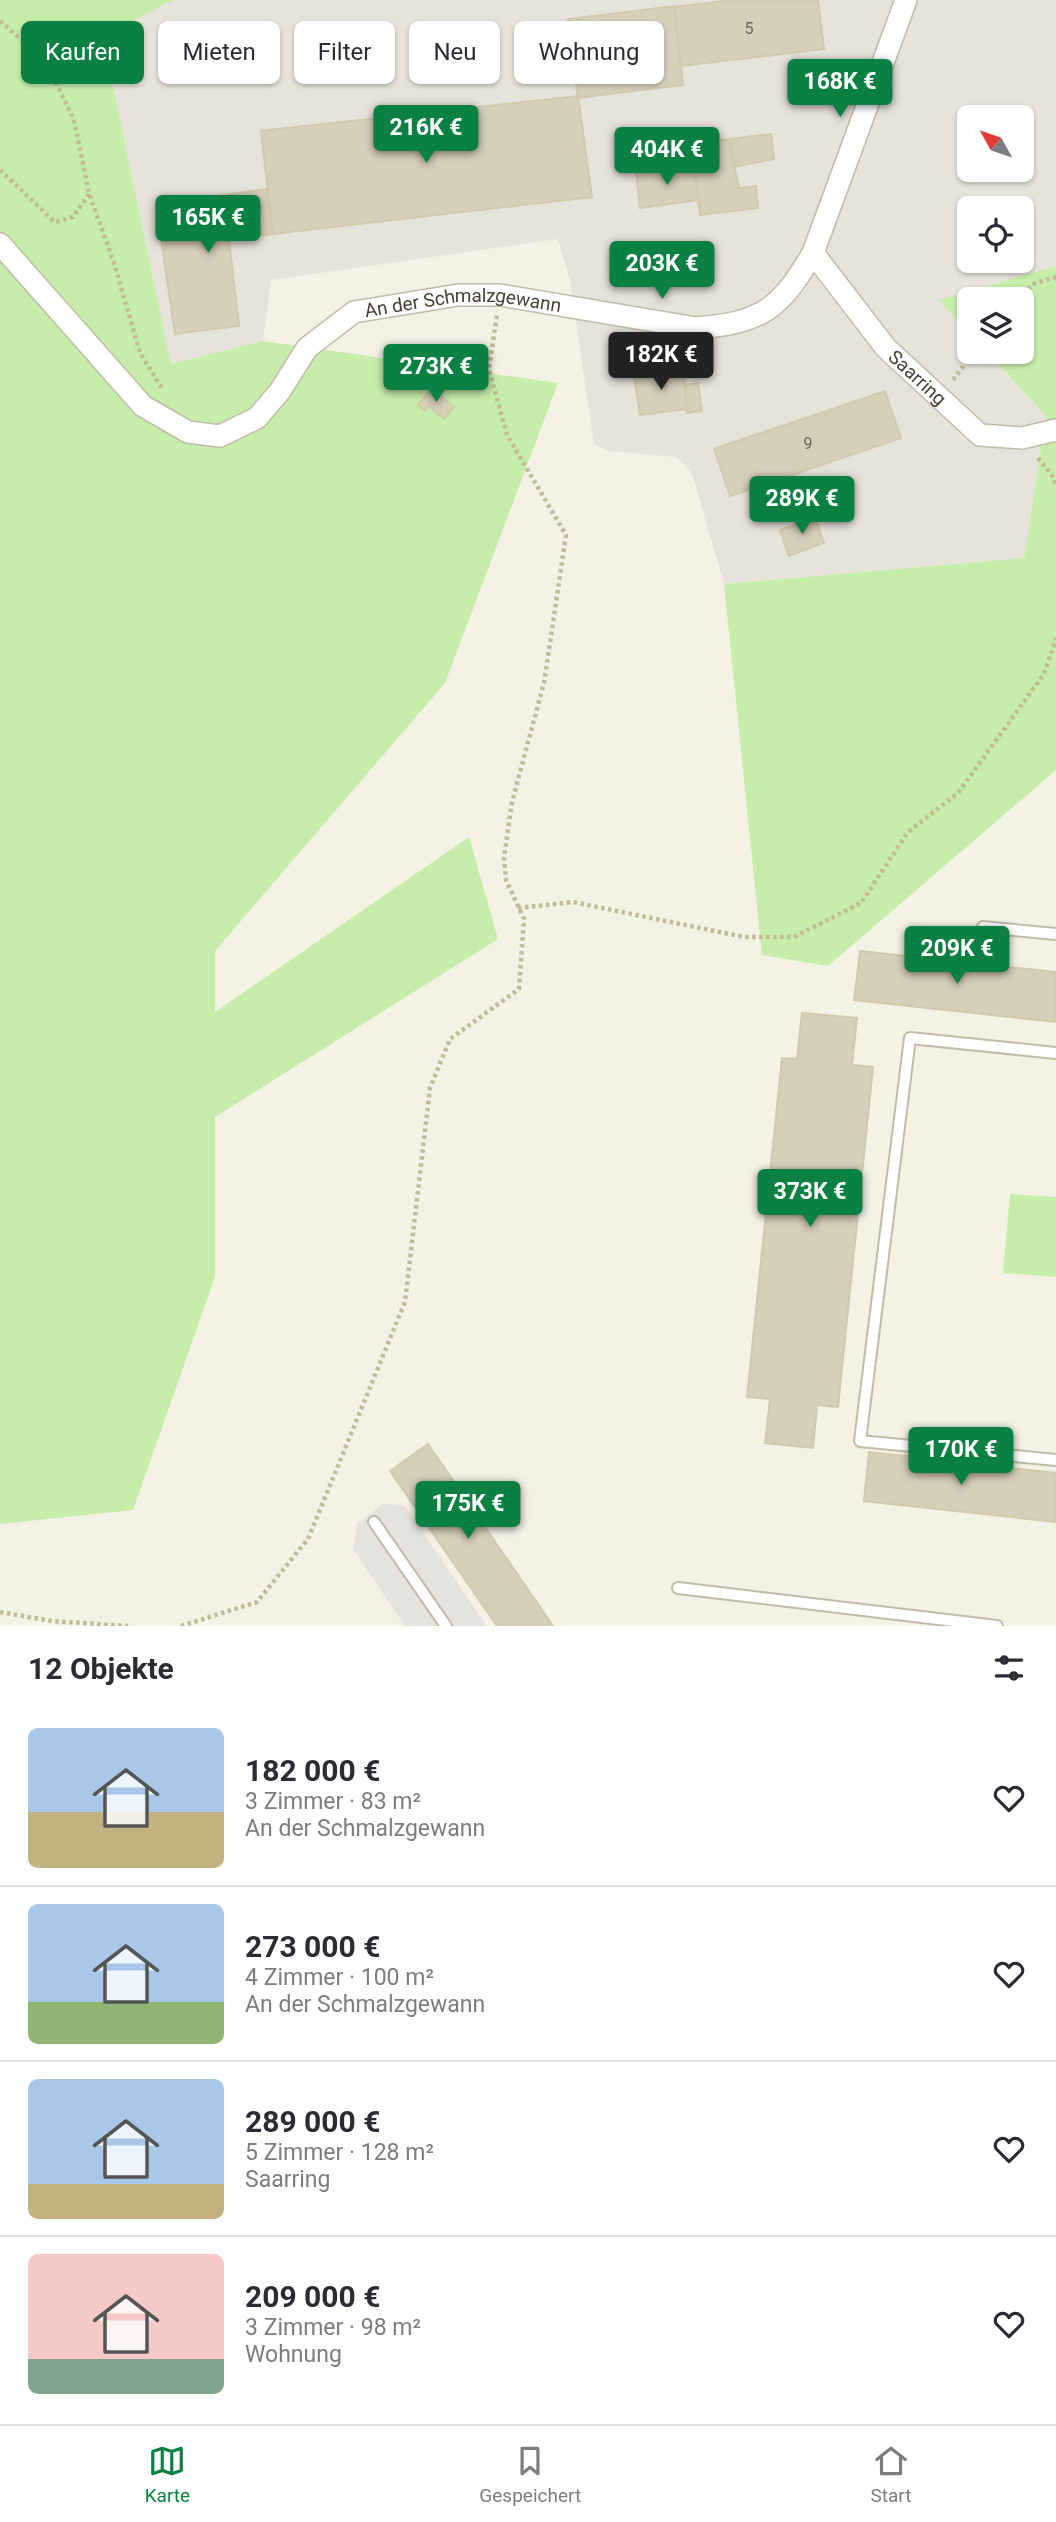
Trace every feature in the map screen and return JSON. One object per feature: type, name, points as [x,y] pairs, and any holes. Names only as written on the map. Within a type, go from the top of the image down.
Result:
[{"type":"street","name":"An der Schmalzgewann","points":[[0,244],[143,406],[188,432],[220,436],[257,418],[280,391],[307,348],[354,312],[458,295],[499,295],[696,328],[726,326],[756,317],[776,304],[794,286],[813,253],[906,0]]},
{"type":"street","name":"Saarring","points":[[813,253],[886,348],[980,435],[1022,438],[1056,430]]},
{"type":"lane","points":[[984,927],[1056,934]]},
{"type":"lane","points":[[1056,1053],[910,1038],[860,1441],[1056,1460]]},
{"type":"lane","points":[[374,1522],[446,1626]]},
{"type":"lane","points":[[678,1588],[997,1626]]},
{"type":"path","points":[[0,21],[46,62],[74,120],[89,194],[140,353],[188,432]]},
{"type":"path","points":[[0,170],[55,222],[73,217],[89,194]]},
{"type":"path","points":[[1030,287],[1056,277]]},
{"type":"path","points":[[181,1626],[257,1602],[308,1538],[405,1302],[430,1088],[450,1039],[519,989],[524,919],[506,880],[504,858],[512,802],[544,683],[566,535],[507,435],[489,369],[499,295]]},
{"type":"path","points":[[940,397],[965,364]]},
{"type":"path","points":[[1022,438],[1054,478],[1056,486]]},
{"type":"path","points":[[518,908],[573,902],[744,937],[794,937],[861,902],[908,832],[958,793],[1044,674],[1056,638]]},
{"type":"path","points":[[0,1612],[52,1622],[128,1626]]},
{"type":"shaded area","points":[[173,0],[1056,0],[1056,266],[1034,272],[1034,196],[957,196],[957,273],[1032,273],[984,287],[957,287],[957,295],[940,300],[957,319],[957,364],[998,364],[1046,416],[1024,558],[724,584],[692,473],[676,457],[609,451],[594,444],[570,281],[558,239],[271,280],[263,341],[171,364],[113,84],[144,84],[144,21],[132,21]]},
{"type":"shaded area","points":[[383,1504],[404,1505],[487,1626],[405,1626],[353,1549],[357,1524]]},
{"type":"green space","points":[[0,0],[173,0],[133,21],[21,21],[21,84],[113,84],[171,364],[263,341],[558,383],[445,683],[215,951],[215,1012],[469,837],[498,939],[215,1117],[215,1277],[133,1510],[0,1524]]},
{"type":"green space","points":[[1056,266],[1056,770],[828,966],[762,955],[724,584],[1024,558],[1046,416],[998,364],[1034,364],[1034,287],[984,287]]},
{"type":"green space","points":[[957,295],[957,320],[939,300]]},
{"type":"green space","points":[[1010,1194],[1056,1197],[1056,1277],[1003,1273]]},
{"type":"building","points":[[732,0],[818,0],[824,49],[681,66],[674,7]]},
{"type":"building","points":[[674,6],[683,85],[578,98],[576,84],[664,84],[664,21],[568,19]]},
{"type":"building","points":[[578,96],[592,197],[273,234],[261,131]]},
{"type":"building","points":[[771,134],[774,159],[733,167],[729,139]]},
{"type":"building","points":[[729,139],[739,188],[756,186],[758,208],[700,215],[694,167],[670,170],[667,147]]},
{"type":"building","points":[[694,167],[698,200],[640,208],[636,173]]},
{"type":"building","points":[[267,189],[273,234],[229,239],[239,326],[175,334],[156,204]]},
{"type":"building","points":[[683,370],[688,409],[640,415],[634,376]]},
{"type":"building","points":[[698,383],[702,411],[687,413],[685,385]]},
{"type":"building","points":[[432,388],[454,407],[444,419],[429,406],[425,411],[418,405]]},
{"type":"building","points":[[885,391],[901,438],[730,496],[714,449]]},
{"type":"building","points":[[815,517],[824,543],[789,556],[780,530]]},
{"type":"building","points":[[860,951],[1056,972],[1056,1022],[854,1000]]},
{"type":"building","points":[[802,1013],[857,1018],[852,1065],[873,1067],[838,1407],[817,1405],[813,1448],[765,1443],[770,1399],[747,1397],[782,1058],[797,1059]]},
{"type":"building","points":[[428,1444],[553,1626],[497,1626],[390,1471]]},
{"type":"building","points":[[869,1452],[1056,1473],[1056,1522],[864,1501]]}]
